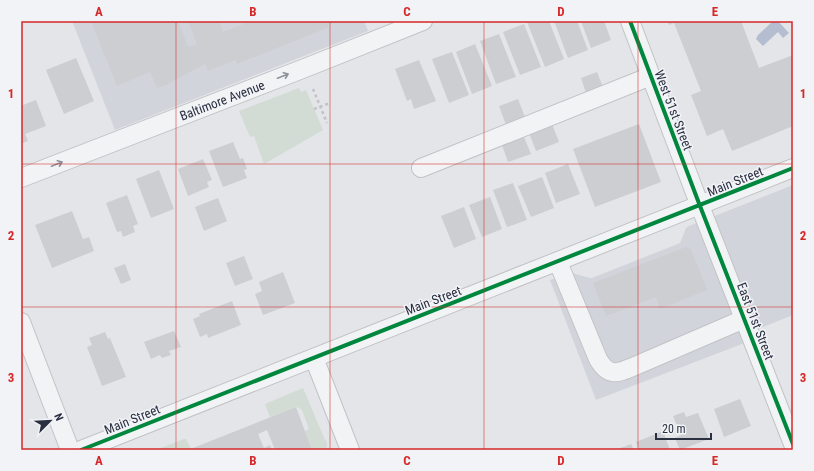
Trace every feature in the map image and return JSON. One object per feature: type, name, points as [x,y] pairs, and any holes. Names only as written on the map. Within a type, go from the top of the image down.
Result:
[{"type":"street","name":"Baltimore Avenue","points":[[21,178],[423,21]]},
{"type":"street","name":"West 51st Street","points":[[630,21],[700,206]]},
{"type":"street","points":[[421,168],[651,76]]},
{"type":"street","name":"Main Street","points":[[81,450],[793,168]]},
{"type":"street","name":"East 51st Street","points":[[700,206],[793,444]]},
{"type":"street","points":[[558,262],[598,359],[606,369],[612,372],[619,373],[744,319]]},
{"type":"street","points":[[21,322],[70,450]]},
{"type":"street","points":[[314,358],[350,450]]},
{"type":"path","points":[[313,89],[327,123]]},
{"type":"path","points":[[314,109],[330,103]]},
{"type":"shaded area","points":[[72,21],[364,21],[368,31],[115,130]]},
{"type":"shaded area","points":[[299,88],[301,92],[306,90],[323,130],[264,164],[254,136],[250,137],[239,111]]},
{"type":"shaded area","points":[[793,185],[793,315],[761,328],[742,344],[596,400],[550,280],[572,273],[592,278],[680,243],[686,228],[689,226]]},
{"type":"shaded area","points":[[303,388],[327,442],[326,450],[312,450],[305,431],[309,429],[302,410],[296,407],[270,417],[265,404]]},
{"type":"shaded area","points":[[186,439],[191,449],[156,450]]},
{"type":"water","points":[[773,21],[778,21],[789,33],[783,38],[778,32],[763,46],[756,39],[758,35]]},
{"type":"building","points":[[91,21],[178,21],[188,47],[197,44],[188,21],[219,21],[223,32],[251,21],[335,21],[328,24],[329,27],[237,64],[236,60],[208,71],[205,64],[164,86],[157,88],[150,72],[117,86]]},
{"type":"building","points":[[549,21],[564,59],[545,67],[527,22]]},
{"type":"building","points":[[554,21],[577,21],[588,50],[568,58]]},
{"type":"building","points":[[581,21],[604,21],[611,40],[591,48]]},
{"type":"building","points":[[667,21],[741,21],[759,68],[793,55],[793,126],[732,151],[723,129],[707,136],[691,95],[701,91],[674,23],[669,25]]},
{"type":"building","points":[[524,24],[541,67],[520,75],[503,32]]},
{"type":"building","points":[[499,34],[516,77],[496,84],[480,41]]},
{"type":"building","points":[[475,44],[492,86],[472,94],[456,52]]},
{"type":"building","points":[[452,52],[469,95],[449,103],[432,59]]},
{"type":"building","points":[[76,58],[94,101],[64,114],[46,70]]},
{"type":"building","points":[[419,60],[436,101],[414,109],[411,99],[407,101],[395,69]]},
{"type":"building","points":[[597,72],[603,87],[586,93],[581,78]]},
{"type":"building","points":[[518,99],[525,117],[506,125],[499,106]]},
{"type":"building","points":[[36,100],[46,126],[25,134],[28,141],[21,144],[21,101],[23,105]]},
{"type":"building","points":[[552,124],[559,142],[536,151],[529,133]]},
{"type":"building","points":[[639,124],[661,182],[595,207],[573,149]]},
{"type":"building","points":[[524,137],[531,154],[508,162],[502,145]]},
{"type":"building","points":[[233,142],[240,159],[243,158],[247,169],[244,170],[247,178],[223,187],[209,151]]},
{"type":"building","points":[[203,159],[212,180],[207,182],[209,187],[188,196],[178,169]]},
{"type":"building","points":[[568,164],[580,194],[556,203],[545,173]]},
{"type":"building","points":[[159,170],[174,209],[151,218],[136,179]]},
{"type":"building","points":[[542,177],[554,208],[531,217],[518,186]]},
{"type":"building","points":[[513,183],[527,220],[507,227],[493,190]]},
{"type":"building","points":[[127,195],[138,224],[133,226],[135,232],[123,237],[121,231],[117,232],[106,203]]},
{"type":"building","points":[[490,197],[502,229],[482,237],[469,205]]},
{"type":"building","points":[[218,198],[227,221],[204,231],[195,207]]},
{"type":"building","points":[[464,207],[476,239],[454,248],[441,216]]},
{"type":"building","points":[[72,211],[83,239],[89,237],[94,251],[52,268],[35,225]]},
{"type":"building","points":[[686,247],[691,249],[707,290],[660,309],[656,297],[606,316],[593,283]]},
{"type":"building","points":[[244,256],[253,279],[235,286],[226,263]]},
{"type":"building","points":[[125,264],[131,280],[121,284],[114,268]]},
{"type":"building","points":[[283,272],[295,303],[263,315],[255,294],[262,291],[259,282]]},
{"type":"building","points":[[232,301],[241,325],[208,338],[207,334],[200,337],[193,319],[200,316],[199,314]]},
{"type":"building","points":[[174,331],[181,347],[169,351],[171,355],[162,358],[160,355],[151,359],[144,342]]},
{"type":"building","points":[[105,332],[108,339],[110,338],[126,377],[102,386],[87,347],[92,345],[89,338]]},
{"type":"building","points":[[740,399],[751,426],[724,437],[714,409]]},
{"type":"building","points":[[296,407],[312,450],[275,450],[267,430],[258,434],[264,448],[270,445],[272,450],[188,450]]},
{"type":"building","points":[[684,412],[686,417],[698,413],[709,439],[680,450],[675,438],[681,435],[673,416]]},
{"type":"building","points":[[663,431],[670,450],[639,450],[636,442]]},
{"type":"building","points":[[631,444],[634,450],[615,450]]},
{"type":"cycle path","points":[[630,21],[700,206],[793,444]]},
{"type":"cycle path","points":[[81,450],[793,168]]}]
